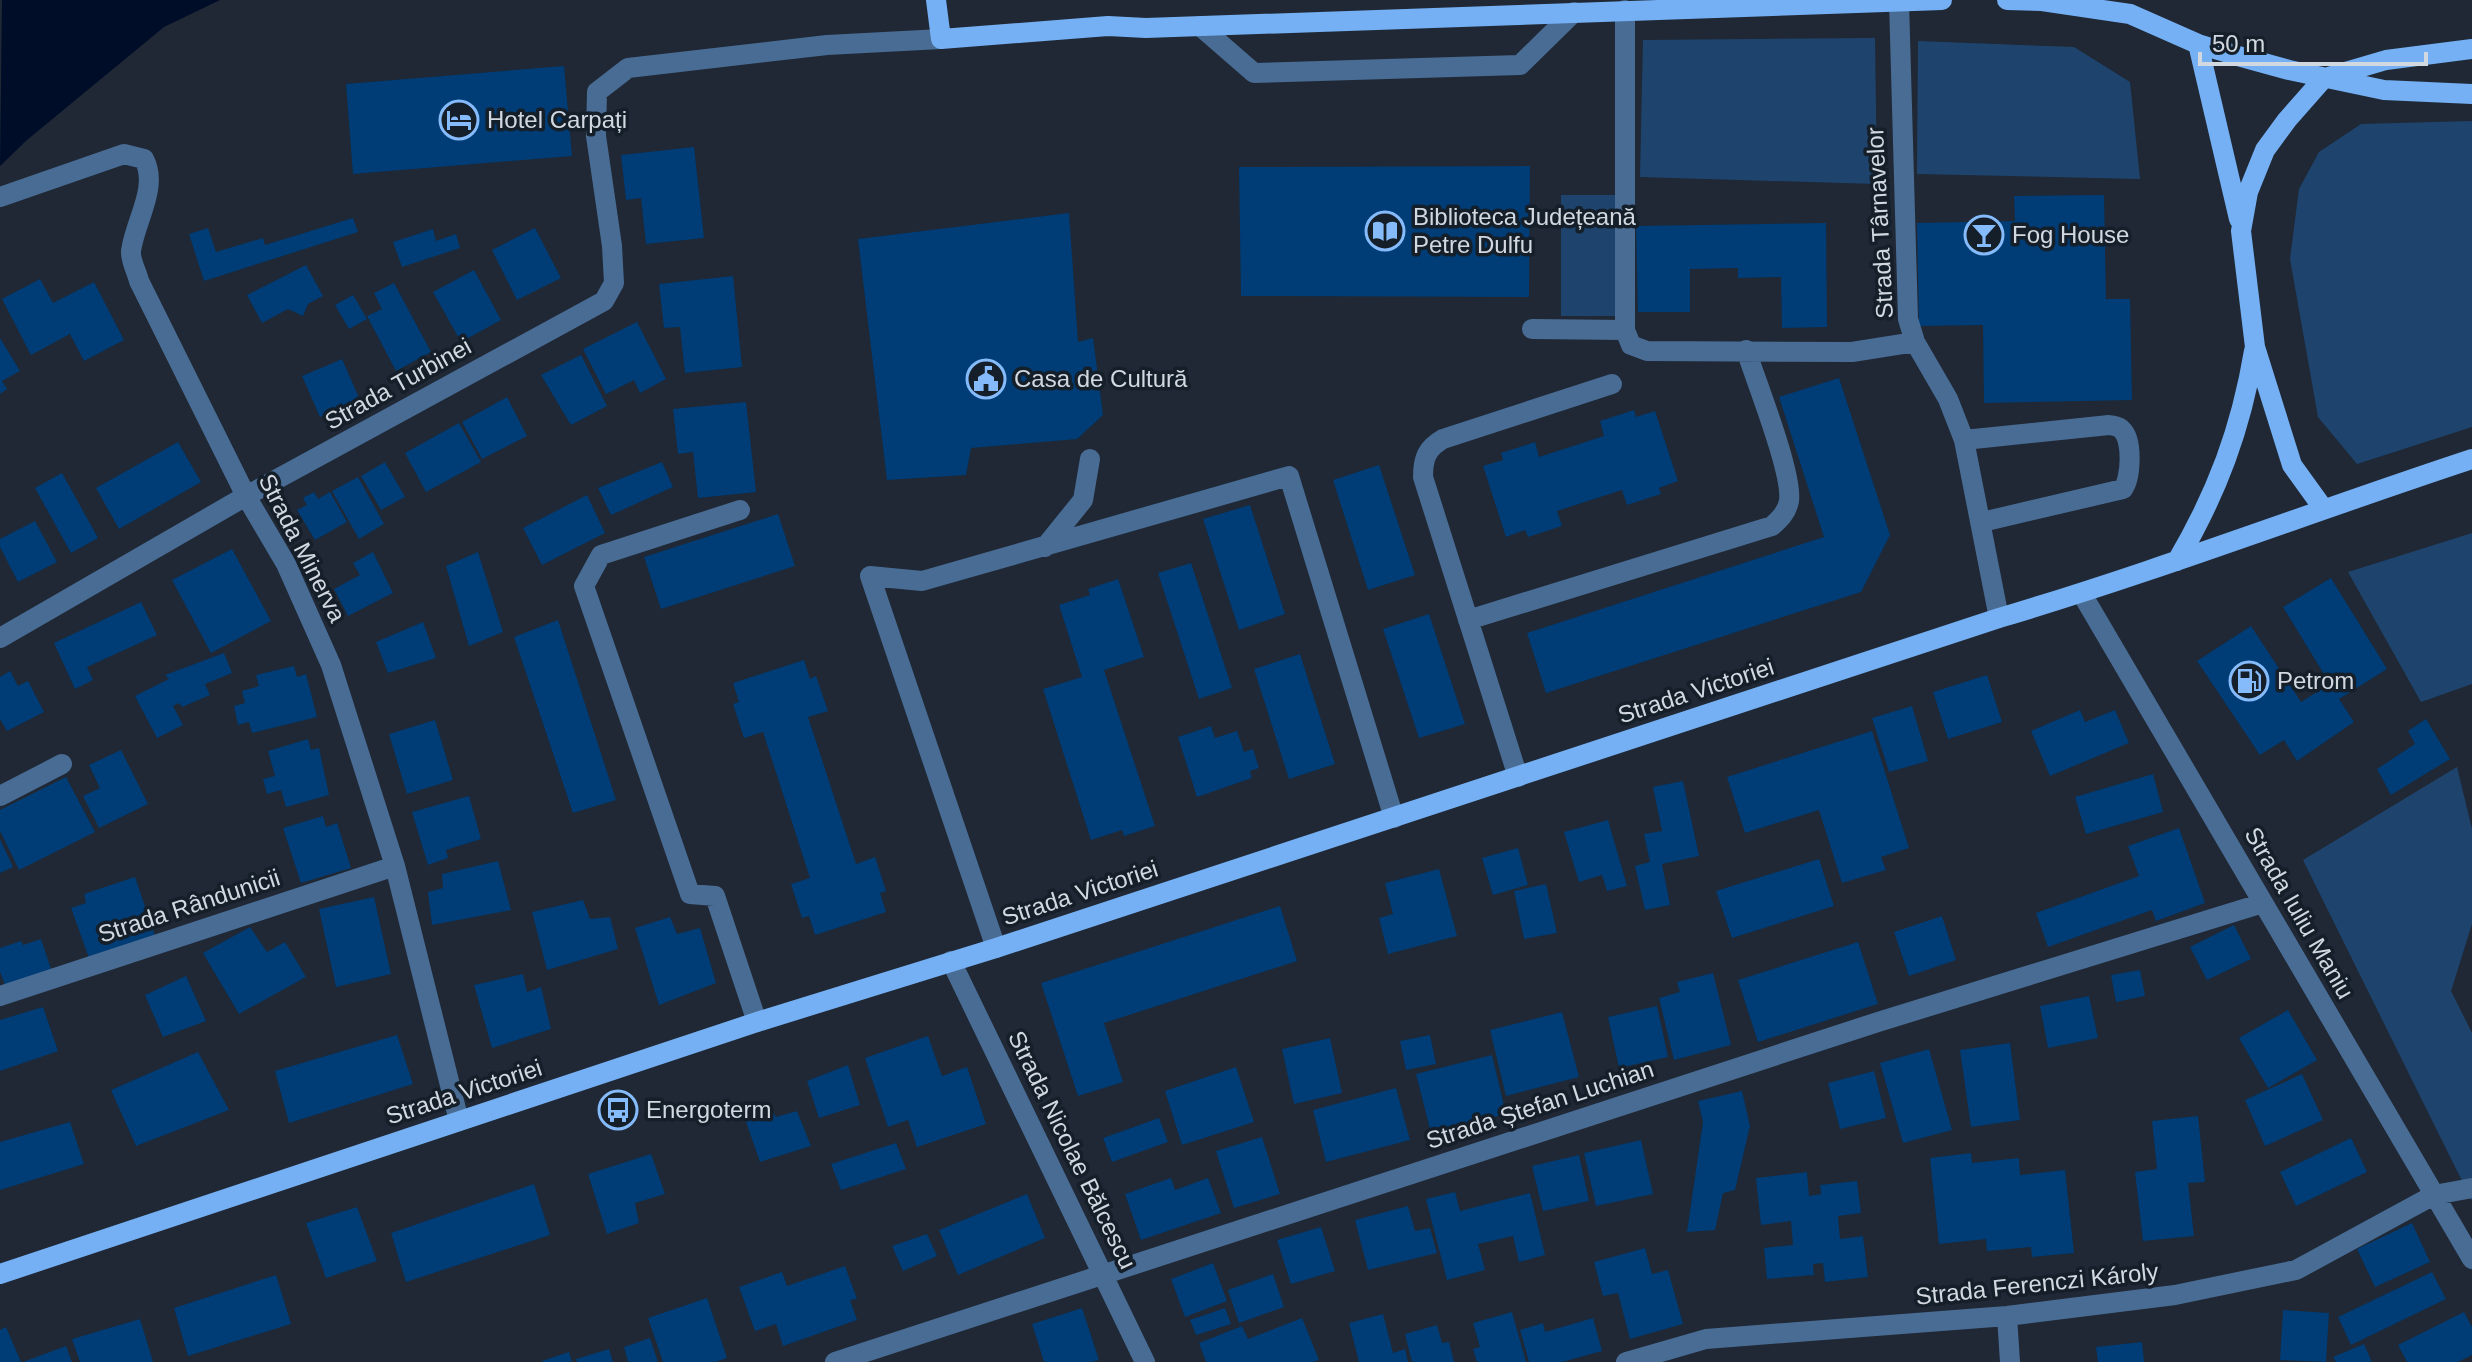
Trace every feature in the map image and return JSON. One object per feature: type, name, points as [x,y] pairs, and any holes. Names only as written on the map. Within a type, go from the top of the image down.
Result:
[{"type":"main road","points":[[936,0],[941,39],[1108,26],[1146,28],[1942,0]]},
{"type":"main road","points":[[2007,0],[2042,1],[2130,14],[2198,44],[2324,78],[2384,90],[2472,94]]},
{"type":"main road","points":[[2198,44],[2228,163],[2241,231],[2255,347],[2292,465],[2323,508]]},
{"type":"main road","points":[[2241,231],[2248,192],[2265,150],[2324,78],[2386,60],[2472,49]]},
{"type":"main road","points":[[2177,561],[2203,516],[2224,469],[2242,412],[2255,347]]},
{"type":"main road","name":"Strada Victoriei","points":[[0,1274],[757,1022],[996,948],[1999,618],[2082,594],[2323,508],[2472,459]]},
{"type":"street","name":"Strada Târnavelor","points":[[1899,1],[1908,319],[1915,342],[1948,399],[1964,440],[1999,618]]},
{"type":"street","points":[[1625,10],[1625,330],[1631,345],[1638,349],[1852,352],[1915,342]]},
{"type":"street","points":[[1200,26],[1254,73],[1520,65],[1574,12]]},
{"type":"street","name":"Strada Turbinei","points":[[0,638],[246,496],[604,301],[614,283],[612,246],[596,136],[597,92],[628,68],[827,45],[941,39]]},
{"type":"street","name":"Strada Minerva","points":[[0,197],[124,154],[144,159],[150,170],[131,253],[139,281],[246,496],[286,564],[331,665],[395,866],[459,1121]]},
{"type":"street","points":[[1532,329],[1625,330]]},
{"type":"street","points":[[1468,620],[1772,526],[1782,517],[1789,504],[1788,479],[1746,350]]},
{"type":"street","points":[[1518,777],[1423,477],[1423,463],[1433,444],[1443,439],[1612,384]]},
{"type":"street","points":[[1964,440],[2109,425],[2123,430],[2127,437],[2130,475],[2123,489],[1982,522]]},
{"type":"street","points":[[1045,547],[1083,500],[1090,459]]},
{"type":"street","points":[[996,948],[870,576],[922,581],[1289,476],[1394,818]]},
{"type":"street","points":[[740,510],[601,555],[584,586],[690,894],[715,896],[757,1022]]},
{"type":"street","name":"Strada Iuliu Maniu","points":[[2082,594],[2472,1259]]},
{"type":"street","points":[[0,796],[62,764]]},
{"type":"street","name":"Strada Rândunicii","points":[[0,996],[395,866]]},
{"type":"street","name":"Strada Ștefan Luchian","points":[[835,1362],[1862,1027],[2263,903]]},
{"type":"street","name":"Strada Nicolae Bălcescu","points":[[951,961],[1145,1362]]},
{"type":"street","name":"Strada Ferenczi Károly","points":[[1626,1362],[1706,1339],[2007,1316],[2175,1295],[2296,1270],[2434,1195],[2472,1188]]},
{"type":"street","points":[[2007,1316],[2010,1362]]},
{"type":"shaded area","points":[[2,0],[220,0],[164,27],[0,166]]},
{"type":"shaded area","points":[[1875,38],[1877,184],[1640,177],[1643,40]]},
{"type":"shaded area","points":[[1918,41],[2074,47],[2130,82],[2140,179],[1917,174]]},
{"type":"shaded area","points":[[2472,121],[2472,427],[2357,464],[2318,417],[2290,259],[2299,189],[2319,152],[2361,124]]},
{"type":"shaded area","points":[[1561,195],[1615,195],[1615,316],[1561,316]]},
{"type":"shaded area","points":[[2472,533],[2472,684],[2421,702],[2348,572]]},
{"type":"shaded area","points":[[2457,767],[2472,829],[2472,924],[2451,991],[2472,1033],[2472,1201],[2303,860]]},
{"type":"building","name":"Hotel Carpați","points":[[564,66],[572,156],[353,174],[346,84]]},
{"type":"building","points":[[694,147],[704,238],[646,244],[641,198],[626,200],[621,155]]},
{"type":"building","name":"Biblioteca Județeană Petre Dulfu","points":[[1530,166],[1529,297],[1241,296],[1239,167]]},
{"type":"building","points":[[2104,195],[2106,299],[2130,299],[2132,400],[1984,403],[1983,325],[1919,326],[1917,223],[2015,221],[2014,196]]},
{"type":"building","name":"Casa de Cultură","points":[[1069,213],[1078,342],[1093,338],[1103,415],[1077,439],[971,448],[966,475],[887,480],[858,239]]},
{"type":"building","points":[[353,218],[358,232],[204,281],[189,234],[208,228],[216,252],[263,238],[265,245]]},
{"type":"building","points":[[1826,223],[1827,327],[1782,328],[1781,277],[1738,278],[1738,268],[1690,269],[1690,312],[1638,312],[1636,226]]},
{"type":"building","points":[[535,228],[561,278],[517,300],[492,250]]},
{"type":"building","points":[[433,229],[436,241],[456,234],[460,248],[402,267],[393,242]]},
{"type":"building","points":[[306,265],[323,296],[308,304],[303,316],[288,309],[262,323],[247,295]]},
{"type":"building","points":[[474,270],[501,320],[461,342],[433,292]]},
{"type":"building","points":[[733,276],[742,367],[685,373],[680,327],[664,328],[659,284]]},
{"type":"building","points":[[40,279],[53,303],[94,282],[124,340],[84,361],[70,334],[31,355],[2,299]]},
{"type":"building","points":[[394,283],[431,352],[396,371],[367,316],[382,309],[374,293]]},
{"type":"building","points":[[353,295],[367,319],[349,329],[335,305]]},
{"type":"building","points":[[637,322],[666,379],[640,393],[634,380],[606,394],[583,349]]},
{"type":"building","points":[[0,338],[20,371],[2,381],[7,389],[0,394]]},
{"type":"building","points":[[581,355],[607,406],[571,425],[541,375]]},
{"type":"building","points":[[342,359],[360,400],[320,417],[302,376]]},
{"type":"building","points":[[1839,378],[1890,535],[1861,592],[1546,693],[1527,633],[1824,537],[1779,397]]},
{"type":"building","points":[[507,397],[527,436],[482,459],[462,422]]},
{"type":"building","points":[[746,402],[756,492],[698,498],[693,452],[678,454],[673,409]]},
{"type":"building","points":[[1634,410],[1636,417],[1655,411],[1678,481],[1659,488],[1661,494],[1627,505],[1622,490],[1557,511],[1562,526],[1528,537],[1525,530],[1506,537],[1483,466],[1503,460],[1501,453],[1535,442],[1539,457],[1604,436],[1600,421]]},
{"type":"building","points":[[459,423],[481,462],[426,492],[405,453]]},
{"type":"building","points":[[178,442],[201,482],[119,529],[96,488]]},
{"type":"building","points":[[385,462],[405,497],[381,510],[361,476]]},
{"type":"building","points":[[662,462],[673,487],[611,515],[598,488]]},
{"type":"building","points":[[1379,465],[1415,575],[1368,590],[1333,480]]},
{"type":"building","points":[[62,473],[98,538],[71,553],[35,488]]},
{"type":"building","points":[[358,477],[384,524],[359,539],[332,491]]},
{"type":"building","points":[[314,492],[318,499],[330,492],[347,522],[315,540],[297,510],[307,505],[303,498]]},
{"type":"building","points":[[587,495],[605,533],[542,565],[523,528]]},
{"type":"building","points":[[1250,505],[1285,614],[1239,630],[1203,519]]},
{"type":"building","points":[[778,514],[795,566],[661,609],[644,557]]},
{"type":"building","points":[[35,521],[57,562],[18,582],[0,547],[0,539]]},
{"type":"building","points":[[232,549],[271,621],[211,653],[172,580]]},
{"type":"building","points":[[373,552],[393,593],[348,616],[334,589],[360,575],[353,563]]},
{"type":"building","points":[[478,552],[503,632],[469,646],[446,566]]},
{"type":"building","points":[[1191,563],[1232,688],[1199,699],[1158,573]]},
{"type":"building","points":[[2331,578],[2387,669],[2339,699],[2354,722],[2297,761],[2284,740],[2260,755],[2197,661],[2251,626],[2301,702],[2330,684],[2283,607]]},
{"type":"building","points":[[1118,579],[1144,657],[1104,670],[1155,826],[1124,836],[1122,830],[1091,840],[1043,689],[1082,677],[1059,605],[1090,595],[1088,589]]},
{"type":"building","points":[[141,602],[157,635],[87,667],[93,680],[75,689],[54,643]]},
{"type":"building","points":[[1429,614],[1465,724],[1419,738],[1383,629]]},
{"type":"building","points":[[558,620],[616,800],[573,813],[514,637]]},
{"type":"building","points":[[423,622],[436,658],[388,673],[376,642]]},
{"type":"building","points":[[224,653],[232,673],[205,684],[210,695],[182,707],[179,703],[173,706],[183,725],[157,738],[135,696],[169,679],[165,675]]},
{"type":"building","points":[[1300,654],[1335,764],[1289,779],[1254,669]]},
{"type":"building","points":[[804,660],[810,679],[816,676],[828,711],[808,717],[856,864],[875,857],[886,891],[880,893],[886,912],[815,935],[809,916],[802,918],[791,884],[810,878],[763,732],[744,738],[733,704],[739,702],[733,683]]},
{"type":"building","points":[[294,666],[297,677],[306,674],[317,717],[252,733],[249,722],[238,725],[234,706],[245,703],[242,691],[259,686],[256,675]]},
{"type":"building","points":[[10,671],[18,686],[28,681],[44,712],[7,731],[0,719],[0,677]]},
{"type":"building","points":[[1987,675],[2002,722],[1948,739],[1933,692]]},
{"type":"building","points":[[1912,706],[1928,761],[1889,772],[1872,718]]},
{"type":"building","points":[[2080,710],[2085,722],[2115,710],[2129,743],[2050,776],[2031,731]]},
{"type":"building","points":[[2426,719],[2450,759],[2391,795],[2377,769],[2415,744],[2408,731]]},
{"type":"building","points":[[435,720],[453,780],[407,794],[389,734]]},
{"type":"building","points":[[1211,726],[1215,738],[1237,731],[1244,752],[1253,749],[1259,768],[1250,771],[1252,778],[1197,797],[1178,737]]},
{"type":"building","points":[[1872,731],[1909,848],[1881,857],[1886,870],[1842,883],[1819,810],[1745,833],[1727,777]]},
{"type":"building","points":[[308,739],[311,750],[319,748],[329,795],[286,807],[281,790],[267,794],[263,779],[275,776],[268,751]]},
{"type":"building","points":[[121,750],[148,804],[99,828],[83,796],[100,788],[89,765]]},
{"type":"building","points":[[2153,774],[2163,812],[2086,834],[2075,797]]},
{"type":"building","points":[[66,777],[95,832],[19,870],[0,831],[0,810]]},
{"type":"building","points":[[1683,781],[1699,856],[1662,864],[1670,905],[1645,910],[1635,866],[1650,862],[1644,834],[1662,831],[1653,787]]},
{"type":"building","points":[[469,796],[481,839],[446,850],[448,858],[428,865],[412,812]]},
{"type":"building","points":[[323,816],[326,827],[337,823],[351,868],[301,883],[283,828]]},
{"type":"building","points":[[1608,820],[1627,886],[1607,891],[1602,875],[1579,882],[1564,832]]},
{"type":"building","points":[[2179,828],[2205,903],[2156,921],[2152,910],[2048,947],[2036,913],[2139,876],[2128,846]]},
{"type":"building","points":[[0,839],[13,867],[0,873]]},
{"type":"building","points":[[1518,848],[1528,885],[1493,895],[1482,858]]},
{"type":"building","points":[[1819,859],[1834,906],[1732,938],[1716,891]]},
{"type":"building","points":[[498,861],[511,910],[432,925],[428,892],[443,888],[442,874]]},
{"type":"building","points":[[1439,869],[1457,936],[1388,954],[1379,918],[1393,914],[1385,883]]},
{"type":"building","points":[[135,877],[155,936],[89,958],[71,908],[86,903],[84,894]]},
{"type":"building","points":[[1546,884],[1557,933],[1524,939],[1514,891]]},
{"type":"building","points":[[374,897],[391,974],[336,987],[319,909]]},
{"type":"building","points":[[583,900],[590,919],[610,917],[618,949],[547,970],[532,912]]},
{"type":"building","points":[[1280,906],[1297,961],[1104,1023],[1123,1082],[1078,1096],[1041,983]]},
{"type":"building","points":[[1942,916],[1956,960],[1909,976],[1894,932]]},
{"type":"building","points":[[670,917],[677,934],[700,928],[716,983],[659,1005],[635,928]]},
{"type":"building","points":[[2234,925],[2251,959],[2207,980],[2190,947]]},
{"type":"building","points":[[250,927],[267,952],[285,942],[306,977],[239,1014],[203,953]]},
{"type":"building","points":[[41,939],[51,969],[5,985],[0,972],[0,948]]},
{"type":"building","points":[[1858,942],[1878,1004],[1758,1042],[1738,980]]},
{"type":"building","points":[[2140,970],[2145,996],[2116,1002],[2111,975]]},
{"type":"building","points":[[1713,973],[1731,1045],[1674,1060],[1659,998],[1680,992],[1677,982]]},
{"type":"building","points":[[523,974],[527,992],[541,987],[551,1029],[492,1048],[474,985]]},
{"type":"building","points":[[186,976],[206,1021],[163,1037],[145,995]]},
{"type":"building","points":[[2089,996],[2098,1038],[2048,1048],[2040,1006]]},
{"type":"building","points":[[1657,1006],[1668,1057],[1619,1068],[1608,1017]]},
{"type":"building","points":[[43,1007],[58,1051],[0,1071],[0,1020]]},
{"type":"building","points":[[2288,1010],[2317,1060],[2268,1088],[2239,1038]]},
{"type":"building","points":[[1562,1012],[1579,1077],[1506,1096],[1490,1030]]},
{"type":"building","points":[[397,1035],[413,1084],[289,1123],[275,1071]]},
{"type":"building","points":[[1430,1035],[1436,1064],[1406,1070],[1400,1041]]},
{"type":"building","points":[[928,1036],[942,1076],[967,1067],[986,1124],[917,1147],[908,1120],[888,1127],[865,1058]]},
{"type":"building","points":[[1330,1038],[1342,1093],[1294,1104],[1282,1049]]},
{"type":"building","points":[[2010,1043],[2020,1120],[1971,1127],[1960,1050]]},
{"type":"building","points":[[1929,1049],[1952,1130],[1903,1143],[1880,1063]]},
{"type":"building","points":[[198,1052],[229,1110],[136,1146],[111,1090]]},
{"type":"building","points":[[1492,1055],[1506,1114],[1431,1133],[1416,1074]]},
{"type":"building","points":[[848,1065],[860,1105],[819,1118],[807,1081]]},
{"type":"building","points":[[1236,1067],[1254,1122],[1182,1145],[1165,1091]]},
{"type":"building","points":[[1874,1071],[1886,1118],[1840,1129],[1828,1083]]},
{"type":"building","points":[[2302,1074],[2323,1120],[2265,1146],[2245,1100]]},
{"type":"building","points":[[1396,1088],[1410,1140],[1326,1162],[1313,1110]]},
{"type":"building","points":[[1742,1091],[1750,1126],[1735,1190],[1723,1193],[1715,1230],[1687,1232],[1703,1122],[1698,1101]]},
{"type":"building","points":[[768,1105],[776,1117],[797,1111],[811,1146],[760,1162],[744,1116]]},
{"type":"building","points":[[2198,1116],[2205,1182],[2188,1183],[2194,1236],[2143,1241],[2135,1172],[2157,1169],[2152,1121]]},
{"type":"building","points":[[1159,1118],[1168,1142],[1112,1162],[1103,1138]]},
{"type":"building","points":[[70,1122],[84,1164],[0,1190],[0,1142]]},
{"type":"building","points":[[1262,1137],[1280,1194],[1234,1208],[1216,1151]]},
{"type":"building","points":[[2351,1138],[2367,1172],[2296,1206],[2280,1172]]},
{"type":"building","points":[[1641,1140],[1653,1194],[1596,1206],[1584,1153]]},
{"type":"building","points":[[896,1143],[906,1169],[841,1190],[831,1164]]},
{"type":"building","points":[[1971,1153],[1972,1163],[2019,1158],[2020,1175],[2065,1170],[2074,1253],[2032,1257],[2031,1247],[1987,1251],[1986,1239],[1939,1244],[1930,1158]]},
{"type":"building","points":[[651,1154],[665,1194],[635,1203],[639,1223],[607,1234],[588,1174]]},
{"type":"building","points":[[1579,1155],[1589,1201],[1543,1211],[1532,1166]]},
{"type":"building","points":[[1807,1172],[1809,1196],[1821,1194],[1820,1185],[1857,1181],[1861,1213],[1838,1216],[1840,1239],[1863,1236],[1868,1277],[1825,1282],[1823,1263],[1813,1264],[1814,1275],[1767,1279],[1764,1248],[1793,1245],[1791,1221],[1761,1225],[1756,1178]]},
{"type":"building","points":[[1171,1178],[1175,1190],[1208,1178],[1221,1213],[1141,1240],[1125,1194]]},
{"type":"building","points":[[534,1184],[550,1235],[406,1282],[391,1233]]},
{"type":"building","points":[[1455,1192],[1460,1211],[1530,1193],[1545,1255],[1519,1262],[1513,1236],[1478,1244],[1485,1270],[1447,1280],[1426,1199]]},
{"type":"building","points":[[1027,1194],[1045,1238],[958,1275],[939,1230]]},
{"type":"building","points":[[1408,1206],[1415,1231],[1430,1228],[1437,1253],[1368,1270],[1355,1220]]},
{"type":"building","points":[[357,1207],[377,1261],[326,1278],[306,1223]]},
{"type":"building","points":[[2412,1223],[2430,1262],[2375,1287],[2357,1249]]},
{"type":"building","points":[[1321,1227],[1335,1271],[1291,1284],[1277,1240]]},
{"type":"building","points":[[927,1234],[937,1256],[903,1271],[892,1246]]},
{"type":"building","points":[[1645,1248],[1652,1274],[1668,1270],[1683,1324],[1630,1339],[1618,1293],[1603,1296],[1594,1262]]},
{"type":"building","points":[[1213,1263],[1227,1301],[1185,1317],[1171,1279]]},
{"type":"building","points":[[845,1266],[857,1299],[850,1300],[857,1320],[783,1346],[776,1324],[755,1331],[739,1287],[782,1272],[787,1286]]},
{"type":"building","points":[[2432,1272],[2446,1299],[2351,1345],[2338,1317]]},
{"type":"building","points":[[1273,1274],[1284,1307],[1239,1323],[1228,1290]]},
{"type":"building","points":[[276,1275],[291,1324],[188,1356],[174,1308]]},
{"type":"building","points":[[707,1298],[727,1358],[716,1362],[663,1362],[648,1318]]},
{"type":"building","points":[[1082,1308],[1099,1360],[1044,1362],[1032,1324]]},
{"type":"building","points":[[1225,1308],[1231,1324],[1196,1335],[1190,1320]]},
{"type":"building","points":[[2283,1310],[2329,1313],[2326,1362],[2280,1360]]},
{"type":"building","points":[[1512,1312],[1526,1362],[1477,1362],[1473,1349],[1480,1347],[1473,1323]]},
{"type":"building","points":[[2464,1312],[2472,1327],[2472,1355],[2458,1362],[2407,1362],[2398,1345]]},
{"type":"building","points":[[1383,1314],[1393,1353],[1405,1349],[1408,1362],[1359,1362],[1349,1323]]},
{"type":"building","points":[[1302,1318],[1319,1360],[1313,1362],[1206,1362],[1199,1343],[1242,1326],[1248,1339]]},
{"type":"building","points":[[1593,1318],[1602,1351],[1562,1362],[1529,1362],[1520,1330],[1543,1323],[1545,1332]]},
{"type":"building","points":[[140,1319],[153,1362],[80,1362],[72,1339]]},
{"type":"building","points":[[1437,1325],[1442,1343],[1449,1342],[1454,1362],[1412,1362],[1405,1334]]},
{"type":"building","points":[[6,1327],[21,1362],[0,1362],[0,1330]]},
{"type":"building","points":[[650,1338],[658,1362],[628,1362],[624,1347]]},
{"type":"building","points":[[2142,1342],[2144,1362],[2098,1362],[2096,1347]]},
{"type":"building","points":[[2364,1344],[2372,1362],[2336,1362],[2333,1357]]},
{"type":"building","points":[[66,1346],[72,1362],[23,1362]]},
{"type":"building","points":[[609,1349],[613,1362],[577,1362],[576,1359]]},
{"type":"building","points":[[569,1352],[572,1362],[542,1362],[542,1361]]},
{"type":"place","name":"Hotel Carpați","points":[[459,120]]},
{"type":"place","name":"Biblioteca Județeană Petre Dulfu","points":[[1385,231]]},
{"type":"place","name":"Fog House","points":[[1984,235]]},
{"type":"place","name":"Casa de Cultură","points":[[986,379]]},
{"type":"place","name":"Petrom","points":[[2249,681]]},
{"type":"place","name":"Energoterm","points":[[618,1110]]}]
